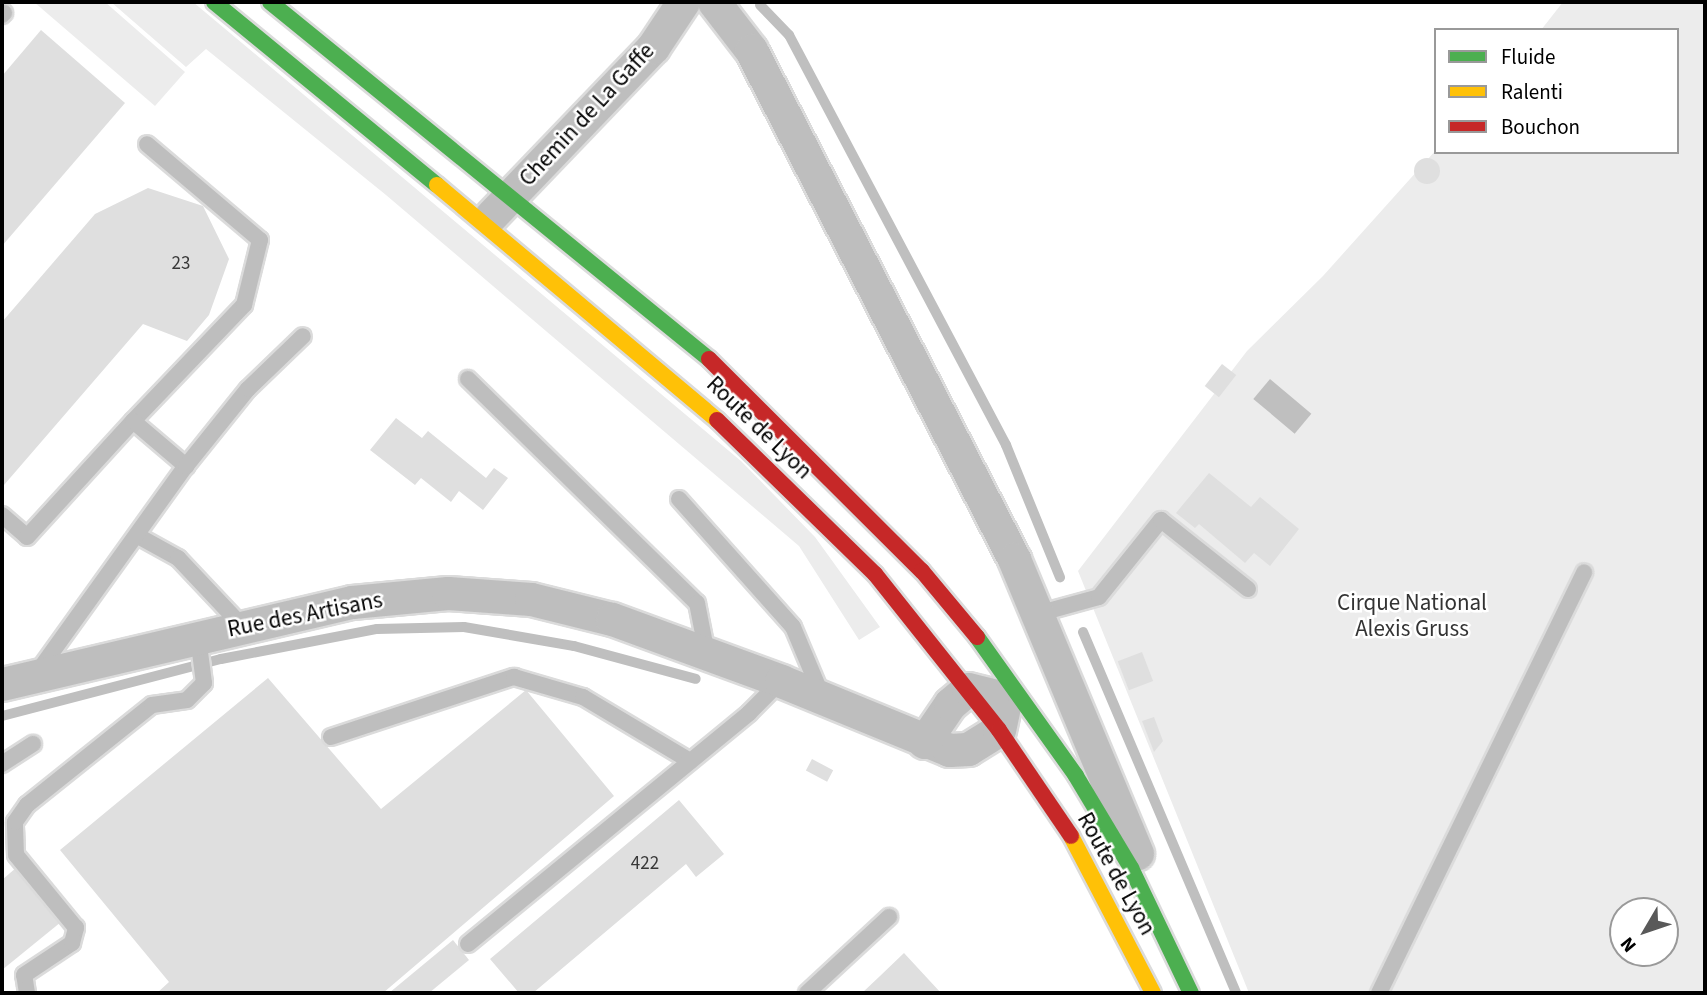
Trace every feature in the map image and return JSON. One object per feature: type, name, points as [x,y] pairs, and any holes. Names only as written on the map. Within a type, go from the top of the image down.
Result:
[{"type":"main road","name":"Route de Lyon","points":[[214,2],[690,393],[875,574],[968,689]]},
{"type":"main road","name":"Route de Lyon","points":[[270,2],[722,369],[922,571],[1003,668],[1130,868],[1187,985]]},
{"type":"main road","name":"Route de Lyon","points":[[1002,718],[1066,827],[1153,993]]},
{"type":"street","name":"Chemin de La Gaffe","points":[[484,224],[653,47],[683,2]]},
{"type":"street","points":[[717,3],[751,50],[1008,547],[1187,985]]},
{"type":"street","name":"Rue des Artisans","points":[[18,681],[352,602],[448,593],[531,599],[612,619],[781,681],[949,750],[968,748],[1002,718]]},
{"type":"street","points":[[1002,718],[1003,668]]},
{"type":"street","points":[[924,742],[950,704],[968,689],[995,696],[1002,718],[1130,868]]},
{"type":"lane","points":[[2,515],[27,537],[244,305],[260,240],[147,144]]},
{"type":"lane","points":[[18,681],[138,536],[186,466],[248,389],[303,336]]},
{"type":"lane","points":[[468,379],[697,603],[707,653]]},
{"type":"lane","points":[[133,421],[186,466]]},
{"type":"lane","points":[[679,499],[793,627],[822,698]]},
{"type":"lane","points":[[1037,614],[1100,597],[1161,520],[1248,589]]},
{"type":"lane","points":[[138,536],[178,558],[242,626]]},
{"type":"lane","points":[[1379,993],[1584,572]]},
{"type":"lane","points":[[27,993],[24,975],[72,943],[76,928],[16,855],[15,822],[27,805],[152,705],[187,700],[204,683],[198,637]]},
{"type":"lane","points":[[331,737],[514,677],[583,697],[690,761]]},
{"type":"lane","points":[[468,944],[690,761],[781,681]]},
{"type":"lane","points":[[2,764],[33,744]]},
{"type":"lane","points":[[807,993],[889,918]]},
{"type":"green space","points":[[34,2],[105,2],[185,72],[155,106]]},
{"type":"green space","points":[[111,2],[193,2],[741,461],[815,537],[880,627],[859,640],[799,546],[386,195],[206,49],[186,67]]},
{"type":"green space","name":"Cirque National Alexis Gruss","points":[[1563,2],[1705,2],[1705,993],[1249,993],[1078,571],[1247,351],[1323,276],[1434,152],[1679,154],[1679,28],[1543,28]]},
{"type":"shaded area","points":[[1270,379],[1311,414],[1295,434],[1253,399]]},
{"type":"building","points":[[41,30],[125,103],[2,246],[2,76]]},
{"type":"building","points":[[1427,158],[1436,162],[1440,171],[1436,180],[1427,184],[1418,180],[1414,171],[1418,162]]},
{"type":"building","points":[[148,188],[203,206],[229,259],[209,315],[187,341],[143,324],[4,485],[2,322],[95,214]]},
{"type":"building","points":[[1222,364],[1236,375],[1219,397],[1205,386]]},
{"type":"building","points":[[396,418],[422,438],[428,431],[486,478],[494,468],[508,478],[483,510],[459,491],[451,502],[421,478],[415,485],[370,450]]},
{"type":"building","points":[[1209,473],[1251,507],[1260,497],[1299,529],[1270,566],[1254,553],[1245,563],[1199,524],[1195,528],[1176,513]]},
{"type":"building","points":[[1142,652],[1153,681],[1129,690],[1118,661]]},
{"type":"building","points":[[268,678],[381,809],[526,690],[614,796],[383,993],[157,993],[169,982],[60,850]]},
{"type":"building","points":[[1154,717],[1163,741],[1154,752],[1142,721]]},
{"type":"building","points":[[812,759],[833,770],[827,782],[806,770]]},
{"type":"building","points":[[679,800],[724,854],[696,877],[686,864],[533,993],[519,993],[490,959]]},
{"type":"building","points":[[17,867],[61,922],[2,970],[2,880]]},
{"type":"building","points":[[453,940],[469,960],[429,993],[389,993]]},
{"type":"building","points":[[904,953],[941,993],[862,993],[880,976]]},
{"type":"waterway","points":[[760,5],[789,35],[1006,445],[1060,577]]},
{"type":"waterway","points":[[2,716],[221,659],[377,629],[464,627],[574,646],[696,679]]},
{"type":"waterway","points":[[1083,632],[1236,993]]},
{"type":"traffic: fast","points":[[214,2],[437,185]]},
{"type":"traffic: fast","points":[[270,2],[709,359]]},
{"type":"traffic: fast","points":[[977,637],[1076,776],[1131,868],[1191,993]]},
{"type":"traffic: slow","points":[[437,185],[717,420]]},
{"type":"traffic: slow","points":[[1071,836],[1153,993]]},
{"type":"traffic: jam","points":[[709,359],[922,571],[977,637]]},
{"type":"traffic: jam","points":[[717,420],[875,574],[999,730],[1071,836]]}]
